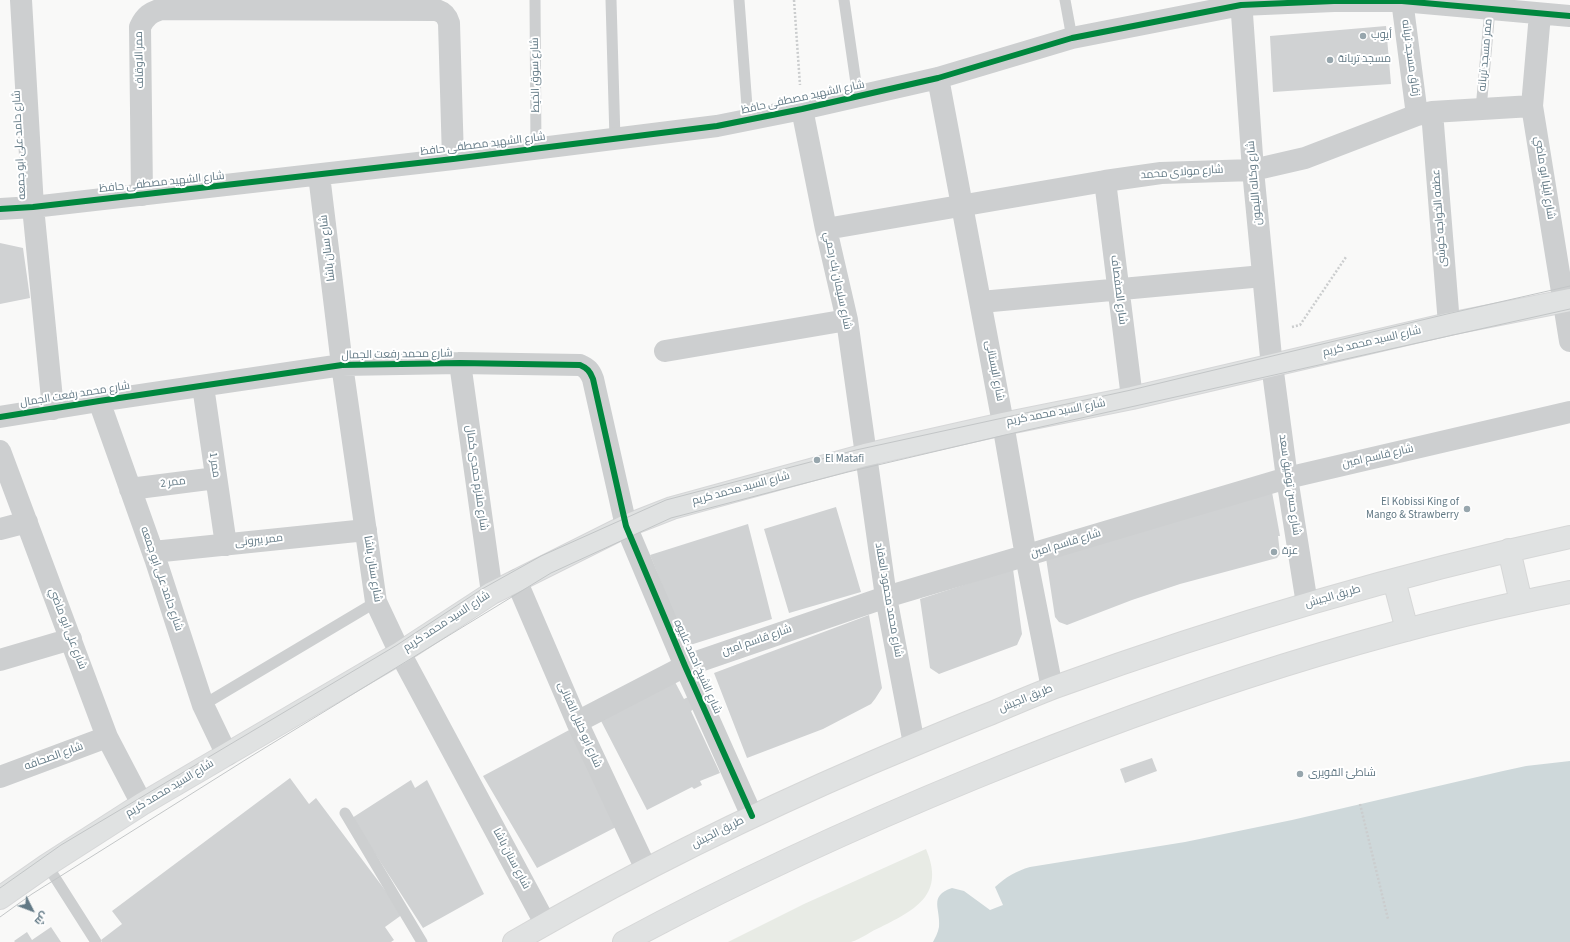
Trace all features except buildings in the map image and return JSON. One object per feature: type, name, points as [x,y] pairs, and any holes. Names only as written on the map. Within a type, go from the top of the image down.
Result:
[{"type":"main road","name":"شارع السيد محمد كريم","points":[[0,898],[47,865],[142,804],[400,653],[492,593],[626,526],[672,508],[865,455],[1003,424],[1132,398],[1449,324],[1567,300]]},
{"type":"main road","name":"طريق الجيش","points":[[514,942],[646,869],[752,816],[914,744],[1052,688],[1182,643],[1307,604],[1509,550],[1570,537]]},
{"type":"main road","points":[[1509,550],[1521,602]]},
{"type":"main road","points":[[1394,580],[1407,630]]},
{"type":"main road","points":[[624,942],[769,868],[932,795],[1119,721],[1310,657],[1407,630],[1521,602],[1570,592]]},
{"type":"street","name":"شارع حامد على ابو جمعه","points":[[21,0],[33,207],[53,409]]},
{"type":"street","name":"شارع الشهيد مصطفى حافظ","points":[[0,209],[33,207],[319,175],[717,126],[858,97],[938,78],[1072,38],[1241,2],[1402,1],[1490,5],[1540,14],[1570,12]]},
{"type":"street","name":"زقاق مسجد تربانه","points":[[1402,1],[1425,114]]},
{"type":"street","name":"شارع وكاله الليمون","points":[[1241,2],[1253,170],[1272,365]]},
{"type":"street","name":"ممر الاوقاف","points":[[142,195],[140,27],[148,14],[162,10],[280,5],[436,10],[445,14],[449,23],[453,159]]},
{"type":"street","name":"شارع ايليا ابو ماضي","points":[[1540,14],[1532,106],[1567,300],[1570,340]]},
{"type":"street","name":"شارع البستانى","points":[[938,78],[981,302],[1026,556],[1052,688]]},
{"type":"street","name":"شارع مولاى محمد","points":[[826,229],[1161,172],[1253,170],[1305,158],[1425,114],[1532,106]]},
{"type":"street","name":"شارع سليمان بك رحمي","points":[[802,109],[826,229],[847,320],[865,455]]},
{"type":"street","name":"عطفه الخواجه كوشى","points":[[1425,114],[1449,324]]},
{"type":"street","name":"شارع سنان باشا","points":[[319,175],[342,366],[376,602],[400,653],[546,923]]},
{"type":"street","name":"شارع الصفصاف","points":[[1105,181],[1132,398]]},
{"type":"street","points":[[981,302],[1263,276]]},
{"type":"street","points":[[665,351],[847,320]]},
{"type":"street","name":"شارع محمد رفعت الجمال","points":[[0,417],[99,401],[342,366],[460,363],[580,365],[589,370],[593,379],[626,526]]},
{"type":"street","name":"شارع ملازم حمدى كمال","points":[[460,363],[492,593]]},
{"type":"street","name":"شارع حسن توفيق سعد","points":[[1272,365],[1287,478],[1307,604]]},
{"type":"street","name":"ممر 1","points":[[203,386],[226,544]]},
{"type":"street","name":"شارع حامد على ابو جمعه","points":[[99,401],[152,552],[202,705],[227,755]]},
{"type":"street","name":"شارع قاسم امين","points":[[577,722],[685,666],[886,597],[1287,478],[1570,412]]},
{"type":"street","name":"شارع على ابو ماضي","points":[[0,451],[108,737],[142,804]]},
{"type":"street","name":"شارع محمد محمود العقاد","points":[[865,455],[886,597],[914,744]]},
{"type":"street","name":"ممر 2","points":[[130,489],[216,478]]},
{"type":"street","points":[[0,529],[27,522]]},
{"type":"street","name":"شارع الشيخ احمد عليوه","points":[[626,526],[685,666],[752,816]]},
{"type":"street","name":"ممر بيرونى","points":[[152,552],[366,530]]},
{"type":"street","name":"شارع ابو خليل القبانى","points":[[516,580],[577,722],[646,869]]},
{"type":"street","points":[[0,660],[71,639]]},
{"type":"street","name":"شارع الصحافه","points":[[0,777],[108,737]]},
{"type":"lane","name":"شارع سوق الخيط","points":[[535,0],[536,149]]},
{"type":"lane","points":[[611,0],[615,139]]},
{"type":"lane","points":[[739,0],[748,120]]},
{"type":"lane","points":[[844,0],[858,97]]},
{"type":"lane","points":[[1065,0],[1072,38]]},
{"type":"lane","name":"ممر مسجد تربانه","points":[[1482,109],[1490,5]]},
{"type":"lane","points":[[202,705],[376,602]]},
{"type":"lane","points":[[345,813],[422,942]]},
{"type":"lane","points":[[47,865],[96,942]]},
{"type":"path","points":[[794,0],[802,109]]},
{"type":"path","points":[[1269,335],[1300,325],[1346,257]]},
{"type":"path","points":[[1360,804],[1388,919]]},
{"type":"shaded area","points":[[1570,761],[1570,942],[933,942],[939,927],[938,899],[945,891],[952,888],[964,891],[990,910],[1003,905],[995,887],[1011,875],[1030,867],[1185,842],[1292,820],[1526,766]]},
{"type":"shaded area","points":[[926,849],[931,865],[932,878],[930,889],[924,898],[906,914],[858,939],[851,942],[728,942],[804,904]]},
{"type":"tram line","points":[[0,888],[61,845],[397,645],[482,589],[541,556],[666,500],[856,450],[1131,390],[1570,286]]},
{"type":"tram line","points":[[0,917],[32,894],[250,757],[551,573],[671,518],[848,472],[1005,435],[1570,309]]},
{"type":"cycle path","points":[[0,209],[33,207],[453,159],[717,126],[802,109],[938,78],[1072,38],[1241,5],[1334,1],[1402,1],[1570,16]]},
{"type":"cycle path","points":[[0,417],[342,365],[460,363],[582,366],[589,372],[593,379],[626,526],[685,666],[752,816]]},
{"type":"place","name":"أيوب","points":[[1363,36]]},
{"type":"place","name":"مسجد تربانة","points":[[1330,60]]},
{"type":"place","name":"El Matafi","points":[[817,460]]},
{"type":"place","name":"El Kobissi King of Mango & Strawberry","points":[[1467,509]]},
{"type":"place","name":"عزة","points":[[1274,552]]},
{"type":"place","name":"شاطئ القويرى","points":[[1300,774]]}]
